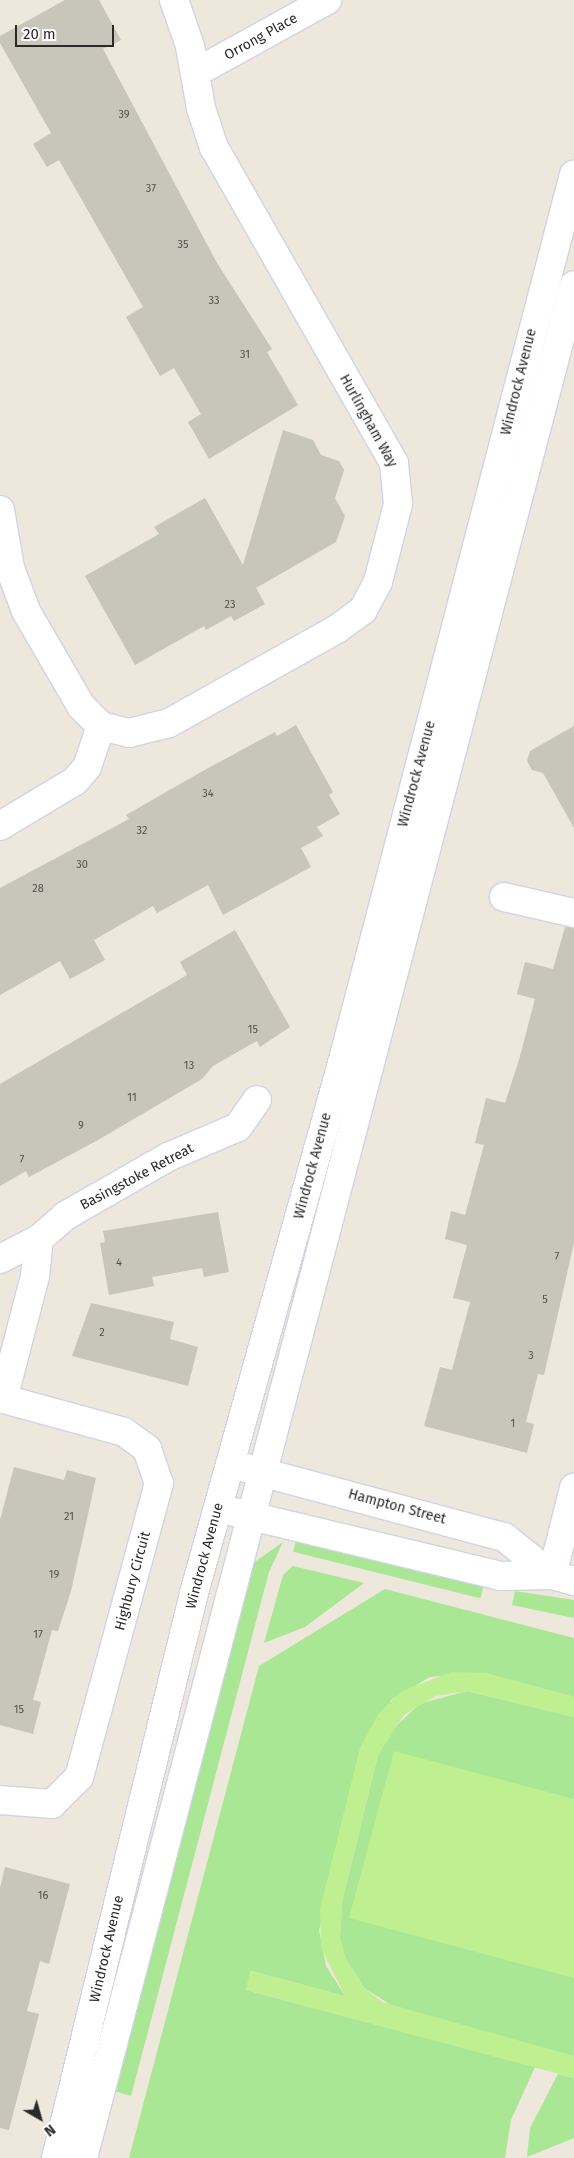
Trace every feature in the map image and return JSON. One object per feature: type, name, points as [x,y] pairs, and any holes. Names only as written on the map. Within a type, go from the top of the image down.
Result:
[{"type":"street","name":"Hurlingham Way","points":[[101,726],[129,733],[169,723],[353,619],[371,599],[378,582],[398,504],[394,463],[214,148],[174,0]]},
{"type":"street","name":"Orrong Place","points":[[195,73],[328,0]]},
{"type":"street","name":"Windrock Avenue","points":[[56,2158],[218,1508],[344,1056],[574,174]]},
{"type":"street","name":"Windrock Avenue","points":[[83,2158],[574,285]]},
{"type":"street","points":[[0,510],[18,594],[81,706],[101,726],[86,767],[75,781],[0,826]]},
{"type":"street","points":[[504,897],[574,913]]},
{"type":"street","name":"Basingstoke Retreat","points":[[0,1259],[39,1239],[65,1216],[168,1157],[238,1127],[257,1100]]},
{"type":"street","points":[[2,1399],[35,1276],[39,1239]]},
{"type":"street","name":"Highbury Circuit","points":[[0,1800],[52,1804],[79,1777],[159,1483],[146,1449],[124,1432],[2,1399]]},
{"type":"street","name":"Hampton Street","points":[[230,1464],[504,1537],[563,1578]]},
{"type":"street","points":[[218,1508],[500,1576],[563,1578],[574,1488]]},
{"type":"green space","points":[[296,1540],[483,1587],[480,1598],[293,1552]]},
{"type":"green space","points":[[283,1542],[269,1572],[131,2096],[111,2090],[252,1564]]},
{"type":"green space","points":[[293,1566],[364,1583],[305,1627],[264,1643],[283,1575]]},
{"type":"green space","points":[[385,1589],[574,1638],[574,1697],[485,1673],[430,1677],[391,1700],[319,1930],[326,1966],[345,1996],[251,1971],[246,1990],[535,2067],[511,2120],[505,2158],[129,2158],[259,1666]]},
{"type":"green space","points":[[515,1591],[574,1600],[574,1618],[512,1605]]},
{"type":"green space","points":[[451,1672],[485,1673],[574,1697],[574,1717],[467,1691],[436,1696],[404,1715],[378,1755],[342,1902],[340,1938],[345,1957],[364,1988],[382,2002],[574,2056],[574,2078],[246,1990],[250,1971],[345,1996],[321,1948],[320,1909],[360,1748],[378,1714],[402,1691]]},
{"type":"green space","points":[[467,1691],[574,1717],[574,2056],[399,2010],[364,1988],[345,1957],[340,1938],[342,1902],[378,1755],[389,1733],[419,1704]]},
{"type":"green space","points":[[394,1751],[574,1799],[574,1978],[349,1918]]},
{"type":"green space","points":[[558,2074],[574,2078],[574,2138],[527,2157],[530,2128]]},
{"type":"building","points":[[65,0],[99,0],[121,40],[103,49],[217,263],[272,349],[267,352],[298,405],[209,459],[188,422],[201,414],[174,368],[160,376],[126,317],[143,307],[59,160],[47,167],[33,144],[51,133],[0,43],[0,36]]},
{"type":"building","points":[[283,430],[313,440],[321,455],[339,461],[344,470],[335,498],[345,516],[336,542],[256,588],[265,604],[234,621],[231,616],[206,630],[204,626],[135,665],[85,576],[159,534],[154,527],[205,498],[243,565]]},
{"type":"building","points":[[296,725],[333,792],[329,795],[340,814],[317,827],[323,836],[301,848],[311,867],[223,915],[208,885],[157,913],[153,906],[94,940],[105,960],[70,979],[60,961],[0,995],[0,888],[129,819],[126,815],[201,772],[275,732],[277,736]]},
{"type":"building","points":[[574,726],[574,828],[543,773],[532,770],[527,761],[530,751]]},
{"type":"building","points":[[565,927],[574,928],[574,1243],[544,1375],[538,1374],[526,1422],[534,1424],[527,1453],[424,1426],[440,1367],[452,1370],[470,1302],[453,1298],[467,1245],[445,1239],[451,1211],[465,1215],[484,1145],[475,1143],[486,1098],[505,1103],[519,1060],[535,999],[517,994],[525,962],[553,969]]},
{"type":"building","points":[[235,930],[290,1027],[260,1047],[257,1041],[213,1066],[202,1079],[98,1140],[29,1177],[26,1171],[0,1186],[0,1084],[187,975],[180,962]]},
{"type":"building","points":[[218,1212],[229,1272],[204,1277],[202,1268],[152,1277],[154,1286],[109,1295],[100,1243],[105,1242],[103,1231]]},
{"type":"building","points":[[91,1303],[174,1322],[170,1339],[198,1347],[188,1386],[72,1356]]},
{"type":"building","points":[[14,1467],[64,1480],[67,1470],[96,1478],[71,1591],[58,1631],[52,1630],[33,1700],[41,1702],[33,1734],[0,1725],[0,1520]]},
{"type":"building","points":[[5,1867],[70,1884],[49,1964],[40,1961],[27,2011],[39,2014],[9,2130],[0,2128],[0,1888]]}]
